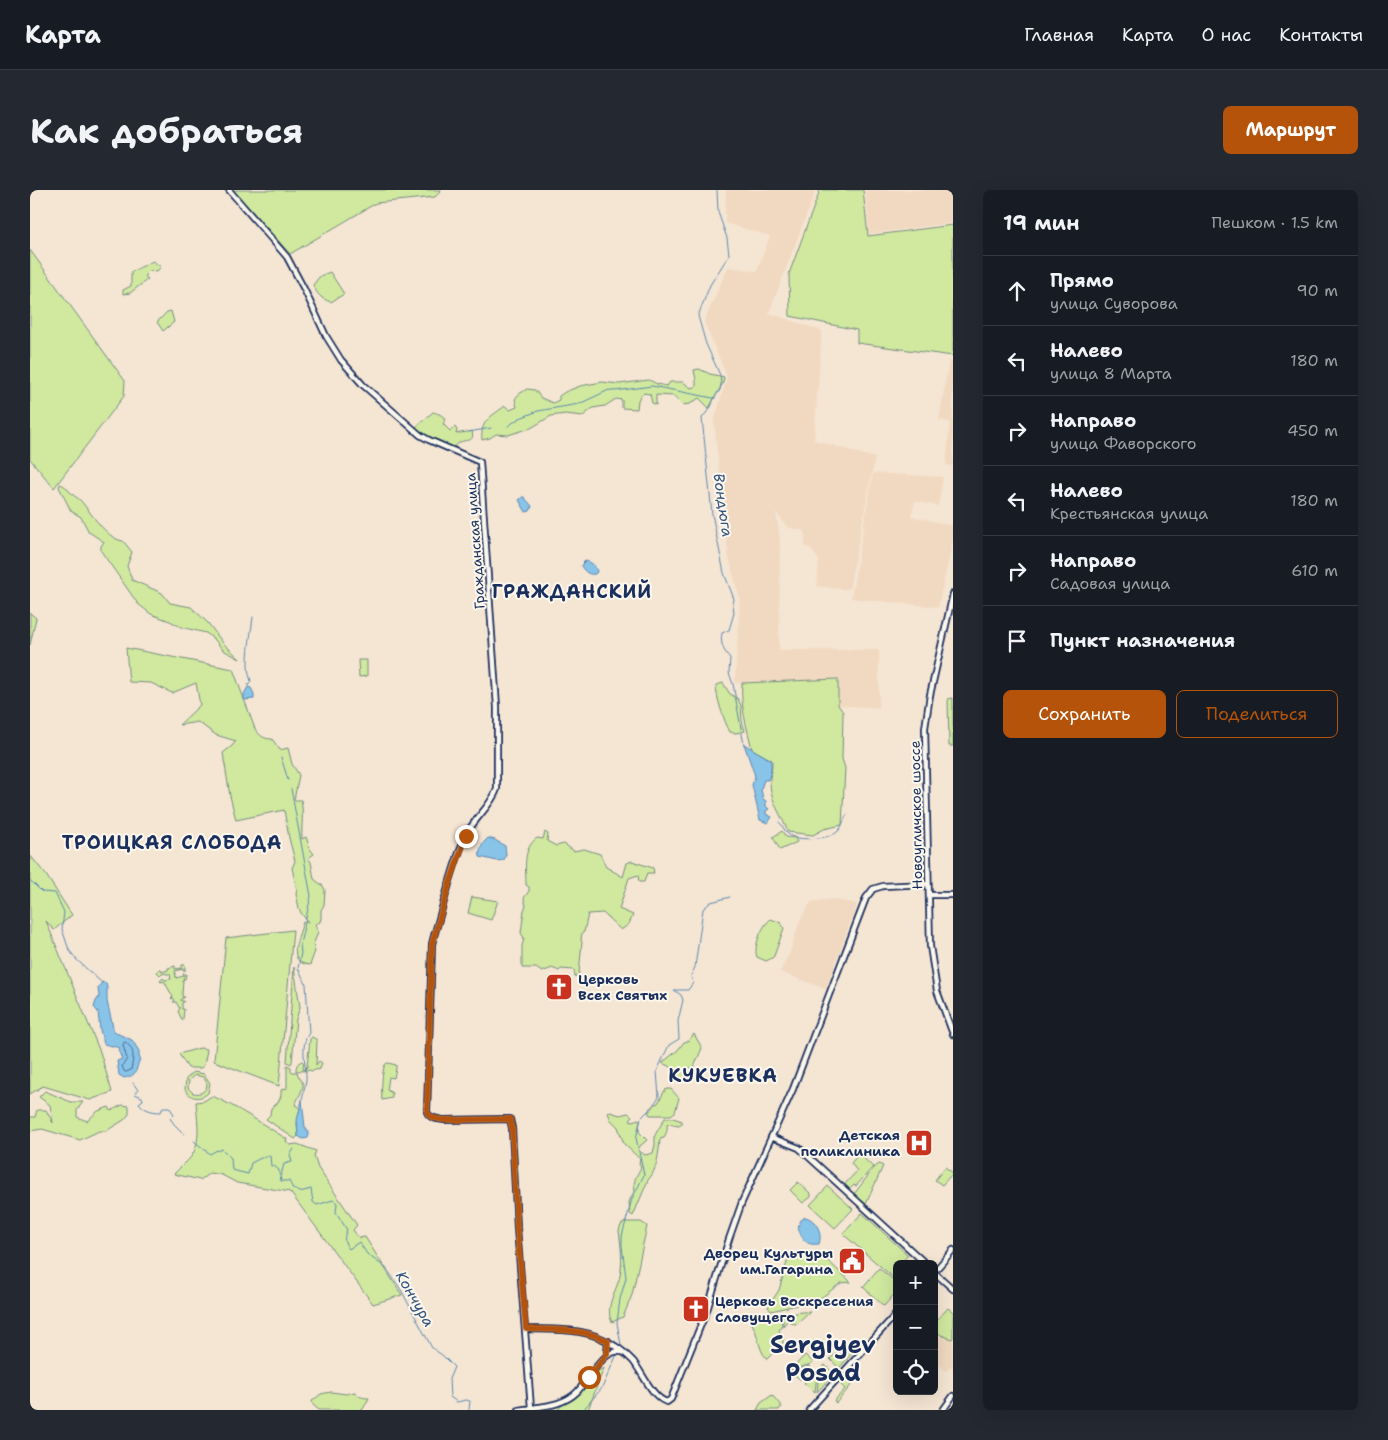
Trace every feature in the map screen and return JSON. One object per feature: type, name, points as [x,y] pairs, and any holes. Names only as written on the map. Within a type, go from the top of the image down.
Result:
[{"type":"street","name":"Гражданская улица","points":[[229,190],[287,256],[326,336],[341,360],[363,385],[420,435],[480,462],[497,707],[497,789],[466,836],[432,944],[427,1112],[429,1116],[444,1120],[510,1119],[526,1329]]},
{"type":"street","name":"Новоугличское шоссе","points":[[953,594],[930,695],[925,728],[930,946],[937,991],[953,1034]]},
{"type":"street","points":[[531,1408],[526,1329],[577,1331],[598,1336],[608,1341],[633,1362],[660,1399],[667,1402],[671,1399],[708,1307],[742,1202],[793,1089],[866,898],[873,889],[883,886],[928,884]]},
{"type":"street","points":[[929,895],[953,895]]},
{"type":"street","points":[[771,1137],[799,1148],[922,1260]]},
{"type":"street","points":[[938,1267],[953,1250]]},
{"type":"street","points":[[938,1276],[953,1289]]},
{"type":"street","points":[[809,1410],[893,1317]]},
{"type":"street","points":[[607,1354],[608,1341]]},
{"type":"street","points":[[519,1410],[560,1403],[574,1394],[607,1354],[616,1350],[624,1353]]},
{"type":"street","points":[[943,1410],[953,1396]]},
{"type":"shaded area","points":[[726,190],[816,190],[769,313],[822,331],[814,440],[875,458],[849,589],[817,586],[819,561],[810,548],[805,547],[805,531],[787,527],[776,512],[780,540],[779,650],[879,650],[879,708],[838,705],[837,679],[735,683],[740,600],[728,554],[714,422],[727,377],[704,322],[728,267],[757,271],[770,236],[725,223]]},
{"type":"shaded area","points":[[865,190],[953,190],[953,223],[869,234]]},
{"type":"shaded area","points":[[949,361],[953,362],[953,466],[946,465],[950,422],[939,420]]},
{"type":"shaded area","points":[[873,473],[943,477],[938,506],[915,501],[911,516],[953,526],[953,540],[938,607],[851,598]]},
{"type":"shaded area","points":[[832,899],[857,904],[826,989],[780,972],[790,952],[800,920],[811,902]]},
{"type":"shaded area","points":[[949,1327],[953,1330],[953,1368],[951,1366],[946,1371],[938,1364],[938,1338]]},
{"type":"green space","points":[[229,190],[442,190],[435,197],[376,203],[290,254],[268,229],[265,231]]},
{"type":"green space","points":[[820,190],[863,190],[868,236],[953,225],[953,356],[857,343],[857,330],[790,316],[789,274]]},
{"type":"green space","points":[[30,250],[125,381],[124,396],[54,488],[30,459]]},
{"type":"green space","points":[[153,261],[161,267],[156,272],[149,271],[145,275],[148,279],[130,293],[123,294],[123,290],[131,286],[131,272]]},
{"type":"green space","points":[[330,272],[344,294],[331,302],[320,296],[313,285],[320,276]]},
{"type":"green space","points":[[171,311],[174,322],[163,331],[157,322],[167,312]]},
{"type":"green space","points":[[699,369],[724,377],[723,383],[709,408],[699,398],[690,404],[682,405],[674,396],[656,395],[656,405],[652,403],[650,394],[643,393],[638,400],[637,409],[622,408],[622,400],[616,399],[605,406],[593,408],[583,416],[565,414],[551,416],[531,428],[508,435],[496,434],[482,440],[483,428],[491,416],[505,406],[510,410],[517,407],[515,399],[527,389],[535,390],[541,398],[553,403],[559,400],[559,396],[565,392],[580,386],[602,382],[619,384],[649,380],[667,386],[670,382],[683,382],[691,388],[696,386],[694,370]]},
{"type":"green space","points":[[433,412],[444,417],[443,424],[450,431],[455,427],[457,430],[456,434],[472,431],[471,439],[460,442],[454,447],[439,443],[423,434],[416,427]]},
{"type":"green space","points":[[60,484],[81,501],[105,531],[123,541],[132,552],[127,566],[132,580],[162,593],[170,603],[191,607],[240,659],[223,650],[206,633],[181,627],[151,614],[138,604],[101,551],[101,546],[104,542],[89,532],[81,517],[71,511],[59,487]]},
{"type":"green space","points":[[30,613],[36,618],[30,645]]},
{"type":"green space","points":[[126,648],[233,669],[255,729],[262,737],[272,739],[280,750],[288,748],[292,764],[299,775],[294,800],[301,800],[302,839],[306,837],[314,854],[308,858],[311,862],[314,879],[325,890],[320,922],[315,924],[318,932],[313,945],[315,951],[310,965],[298,960],[296,954],[297,942],[303,922],[308,922],[301,913],[296,894],[297,890],[292,868],[295,861],[284,810],[236,820],[223,753],[236,741],[216,735],[198,722],[179,725],[200,705],[196,683],[172,693],[151,683],[129,682]]},
{"type":"green space","points":[[358,660],[367,660],[367,676],[359,677]]},
{"type":"green space","points":[[838,679],[838,705],[843,712],[842,759],[845,768],[842,825],[824,829],[813,835],[788,832],[771,791],[772,760],[752,749],[743,708],[742,683]]},
{"type":"green space","points":[[723,683],[730,694],[738,699],[745,731],[730,732],[716,690],[716,685]]},
{"type":"green space","points":[[953,698],[953,746],[949,746],[948,699]]},
{"type":"green space","points":[[782,831],[786,837],[795,838],[797,842],[780,850],[773,837]]},
{"type":"green space","points":[[545,832],[548,834],[547,841],[556,846],[564,844],[574,851],[584,849],[600,854],[606,867],[623,877],[627,863],[632,861],[653,868],[654,873],[647,873],[644,882],[639,882],[638,875],[629,878],[619,909],[633,915],[629,924],[621,930],[603,913],[588,914],[584,932],[582,933],[579,973],[575,977],[574,970],[561,969],[559,971],[552,968],[542,972],[536,968],[522,968],[524,938],[521,933],[526,906],[524,898],[529,891],[529,887],[526,885],[527,853],[532,842],[537,838],[543,839]]},
{"type":"green space","points":[[30,855],[46,875],[72,915],[54,930],[46,921],[100,1052],[112,1092],[90,1100],[43,1086],[30,1094]]},
{"type":"green space","points":[[472,897],[498,901],[491,920],[468,913]]},
{"type":"green space","points":[[771,919],[781,923],[784,928],[774,956],[766,961],[757,957],[756,948],[762,931]]},
{"type":"green space","points":[[293,930],[279,1086],[214,1061],[226,938]]},
{"type":"green space","points":[[182,965],[185,965],[185,971],[183,969],[175,971],[176,978],[186,974],[185,979],[183,979],[182,997],[185,997],[181,999],[181,1001],[184,1001],[182,1003],[182,1009],[184,1009],[182,1020],[178,1011],[180,1009],[176,1002],[173,1002],[175,1000],[171,999],[173,997],[164,981],[160,981],[163,978],[165,980],[171,979],[170,974],[160,975],[157,972],[159,969],[162,972],[175,966],[175,969],[182,968]]},
{"type":"green space","points":[[294,967],[300,1007],[296,1019],[291,1064],[287,1062]]},
{"type":"green space","points":[[694,1034],[702,1048],[694,1067],[686,1069],[685,1079],[681,1082],[676,1081],[675,1069],[662,1063]]},
{"type":"green space","points":[[312,1037],[317,1040],[316,1065],[319,1061],[322,1063],[320,1069],[296,1071],[297,1065],[302,1061],[304,1063],[303,1069],[307,1067],[310,1039]]},
{"type":"green space","points":[[200,1048],[207,1050],[204,1065],[201,1068],[188,1068],[179,1054]]},
{"type":"green space","points":[[388,1063],[396,1065],[394,1078],[389,1077],[387,1090],[392,1093],[392,1098],[382,1100],[383,1071]]},
{"type":"green space","points":[[287,1065],[291,1067],[291,1072],[297,1072],[303,1084],[295,1105],[300,1108],[297,1124],[298,1136],[295,1139],[266,1119],[270,1115],[271,1108],[279,1101],[281,1090],[287,1088]]},
{"type":"green space","points":[[194,1072],[204,1074],[210,1083],[208,1093],[199,1097],[192,1097],[185,1089],[186,1079]],"holes":[[[195,1075],[203,1077],[207,1083],[205,1090],[201,1093],[193,1093],[188,1088],[189,1080]]]},
{"type":"green space","points":[[671,1089],[679,1098],[675,1112],[671,1115],[650,1115],[648,1112],[658,1103],[665,1090]]},
{"type":"green space","points":[[45,1091],[71,1102],[83,1102],[77,1110],[77,1117],[87,1121],[98,1111],[109,1107],[111,1111],[122,1105],[129,1106],[129,1114],[124,1120],[106,1131],[99,1131],[80,1140],[42,1129],[30,1131],[30,1117],[35,1117],[37,1110],[46,1110],[53,1123],[50,1105],[39,1097]]},
{"type":"green space","points":[[212,1096],[241,1110],[287,1139],[286,1142],[290,1145],[297,1144],[316,1151],[314,1156],[318,1168],[357,1225],[353,1230],[359,1238],[365,1237],[402,1295],[373,1304],[290,1192],[237,1183],[222,1175],[210,1173],[200,1180],[174,1174],[191,1157],[197,1144],[196,1102],[204,1101]]},
{"type":"green space","points":[[608,1113],[620,1115],[628,1113],[632,1116],[630,1120],[640,1120],[639,1132],[647,1140],[638,1150],[645,1155],[653,1153],[655,1135],[665,1118],[682,1121],[682,1124],[679,1126],[667,1125],[664,1138],[660,1139],[655,1166],[633,1216],[630,1214],[629,1202],[641,1167],[640,1159],[624,1144],[618,1127],[611,1120]]},
{"type":"green space","points":[[859,1154],[873,1167],[856,1186],[854,1185],[850,1189],[845,1184],[857,1171],[851,1163]]},
{"type":"green space","points":[[879,1164],[883,1166],[866,1204],[854,1194]]},
{"type":"green space","points":[[945,1167],[953,1173],[942,1185],[935,1180]]},
{"type":"green space","points":[[798,1182],[811,1194],[811,1197],[803,1203],[790,1190]]},
{"type":"green space","points":[[828,1186],[853,1209],[835,1228],[810,1205]]},
{"type":"green space","points":[[862,1213],[908,1255],[904,1260],[893,1260],[893,1277],[843,1234]]},
{"type":"green space","points":[[625,1222],[641,1222],[647,1226],[632,1295],[623,1317],[612,1322],[609,1310],[620,1276],[621,1265],[619,1231],[621,1225]]},
{"type":"green space","points":[[817,1251],[851,1282],[841,1283],[818,1300],[771,1311],[768,1307],[779,1290],[790,1252],[811,1258]]},
{"type":"green space","points":[[879,1268],[893,1280],[893,1296],[884,1306],[863,1287]]},
{"type":"green space","points":[[948,1308],[953,1312],[952,1339],[938,1332],[938,1319]]},
{"type":"green space","points":[[750,1312],[765,1318],[780,1316],[782,1324],[779,1331],[783,1336],[783,1343],[767,1359],[761,1350],[752,1323],[748,1318]]},
{"type":"green space","points":[[810,1312],[797,1324],[788,1320],[783,1326],[783,1316]]},
{"type":"green space","points":[[856,1346],[857,1348],[839,1368],[830,1359],[836,1353],[851,1352]]},
{"type":"green space","points":[[805,1355],[813,1362],[791,1370]]},
{"type":"green space","points":[[825,1365],[834,1374],[817,1392],[819,1372]]},
{"type":"green space","points":[[809,1366],[811,1369],[801,1380],[791,1372]]},
{"type":"green space","points":[[604,1368],[588,1410],[558,1410],[563,1404],[574,1398],[595,1374]]},
{"type":"green space","points":[[814,1371],[817,1374],[815,1392],[804,1383]]},
{"type":"green space","points":[[859,1376],[836,1403],[834,1401],[845,1389],[841,1385],[845,1381]]},
{"type":"green space","points":[[331,1392],[346,1394],[355,1392],[361,1397],[369,1398],[361,1410],[319,1410],[313,1405],[312,1401],[321,1394]]},
{"type":"green space","points":[[772,1395],[782,1407],[779,1410],[757,1410],[761,1403]]},
{"type":"water","points":[[522,497],[532,506],[530,511],[526,512],[519,500]]},
{"type":"water","points":[[585,561],[595,566],[597,572],[595,574],[589,573],[582,568],[581,566]]},
{"type":"water","points":[[248,687],[251,688],[254,694],[254,699],[244,700],[244,694]]},
{"type":"water","points":[[744,744],[771,760],[771,771],[768,780],[764,780],[761,789],[763,799],[766,801],[766,806],[769,809],[766,811],[766,814],[772,817],[768,823],[760,820],[752,785],[755,776]]},
{"type":"water","points":[[488,838],[505,846],[506,854],[504,860],[497,861],[480,857],[481,847]]},
{"type":"water","points":[[102,982],[106,983],[107,1001],[114,1032],[132,1040],[139,1051],[140,1059],[136,1071],[134,1074],[124,1078],[119,1075],[117,1061],[122,1059],[118,1050],[120,1048],[104,1044],[98,1012],[94,1007],[99,997],[98,988]]},
{"type":"water","points":[[302,1100],[305,1127],[309,1133],[308,1138],[303,1139],[298,1136],[297,1120]]},
{"type":"water","points":[[805,1217],[809,1218],[818,1227],[820,1235],[819,1244],[807,1243],[801,1235],[798,1227],[801,1220]]},
{"type":"waterway","name":"Вондюга","points":[[717,190],[718,212],[727,238],[729,255],[710,285],[698,316],[706,344],[720,375],[721,384],[711,407],[702,418],[712,514],[724,573],[734,599],[734,613],[729,630],[722,633],[721,636],[723,646],[730,658],[729,673],[733,684],[744,745]]},
{"type":"waterway","points":[[508,426],[520,418],[538,411],[579,404],[609,390],[615,391],[652,386],[713,398]]},
{"type":"waterway","points":[[469,432],[491,428]]},
{"type":"waterway","points":[[248,686],[251,681],[248,658],[253,617]]},
{"type":"waterway","points":[[281,757],[288,780]]},
{"type":"waterway","points":[[291,789],[311,896],[300,944],[301,953],[298,968],[306,984],[309,1033],[304,1044],[306,1080],[302,1100]]},
{"type":"waterway","points":[[779,822],[787,833],[792,836],[812,839],[837,832],[847,815]]},
{"type":"waterway","name":"Кончура","points":[[30,880],[42,892],[55,893],[64,912],[62,929],[69,950],[102,983]]},
{"type":"waterway","name":"Вондюга","points":[[621,1345],[617,1323],[620,1299],[626,1278],[622,1236],[632,1199],[644,1175],[636,1138],[641,1118],[659,1097],[657,1071],[669,1045],[679,1039],[678,1021],[683,1000],[681,995],[674,990],[688,990],[693,983],[691,976],[695,967],[703,909],[711,902],[730,897]]},
{"type":"waterway","name":"Кончура","points":[[133,1083],[138,1090],[135,1094],[142,1097],[143,1100],[139,1103],[149,1110],[158,1112],[161,1112],[163,1107],[169,1107],[174,1114],[170,1118],[185,1135]]},
{"type":"waterway","name":"Кончура","points":[[194,1141],[210,1154],[222,1149],[231,1158],[232,1170],[248,1174],[251,1163],[270,1156],[271,1166],[279,1170],[281,1181],[289,1181],[293,1189],[300,1192],[311,1189],[313,1202],[317,1205],[333,1200],[337,1203],[336,1212],[347,1230],[345,1238],[347,1247],[349,1249],[359,1242],[367,1254],[386,1268],[400,1288],[432,1348],[454,1367],[449,1379],[450,1397],[457,1402],[470,1401],[469,1410]]},
{"type":"waterway","points":[[281,1175],[284,1164],[292,1162],[290,1155],[294,1149]]},
{"type":"waterway","name":"Вондюга","points":[[583,1410],[602,1388],[617,1354]]},
{"type":"place","name":"Церковь Всех Святых","points":[[559,987]]},
{"type":"place","name":"Детская поликлиника","points":[[919,1143]]},
{"type":"place","name":"Дворец Культуры им.Гагарина","points":[[852,1261]]},
{"type":"place","name":"Церковь Воскресения Словущего","points":[[696,1309]]},
{"type":"district","name":"ГРАЖДАНСКИЙ","points":[[572,591]]},
{"type":"district","name":"ТРОИЦКАЯ СЛОБОДА","points":[[172,842]]},
{"type":"district","name":"КУКУЕВКА","points":[[723,1075]]},
{"type":"district","name":"Sergiyev Posad","points":[[823,1359]]},
{"type":"route","points":[[466,836],[432,944],[427,1112],[429,1116],[444,1120],[510,1119],[526,1329],[577,1331],[598,1336],[608,1341],[607,1354],[589,1377]]}]
